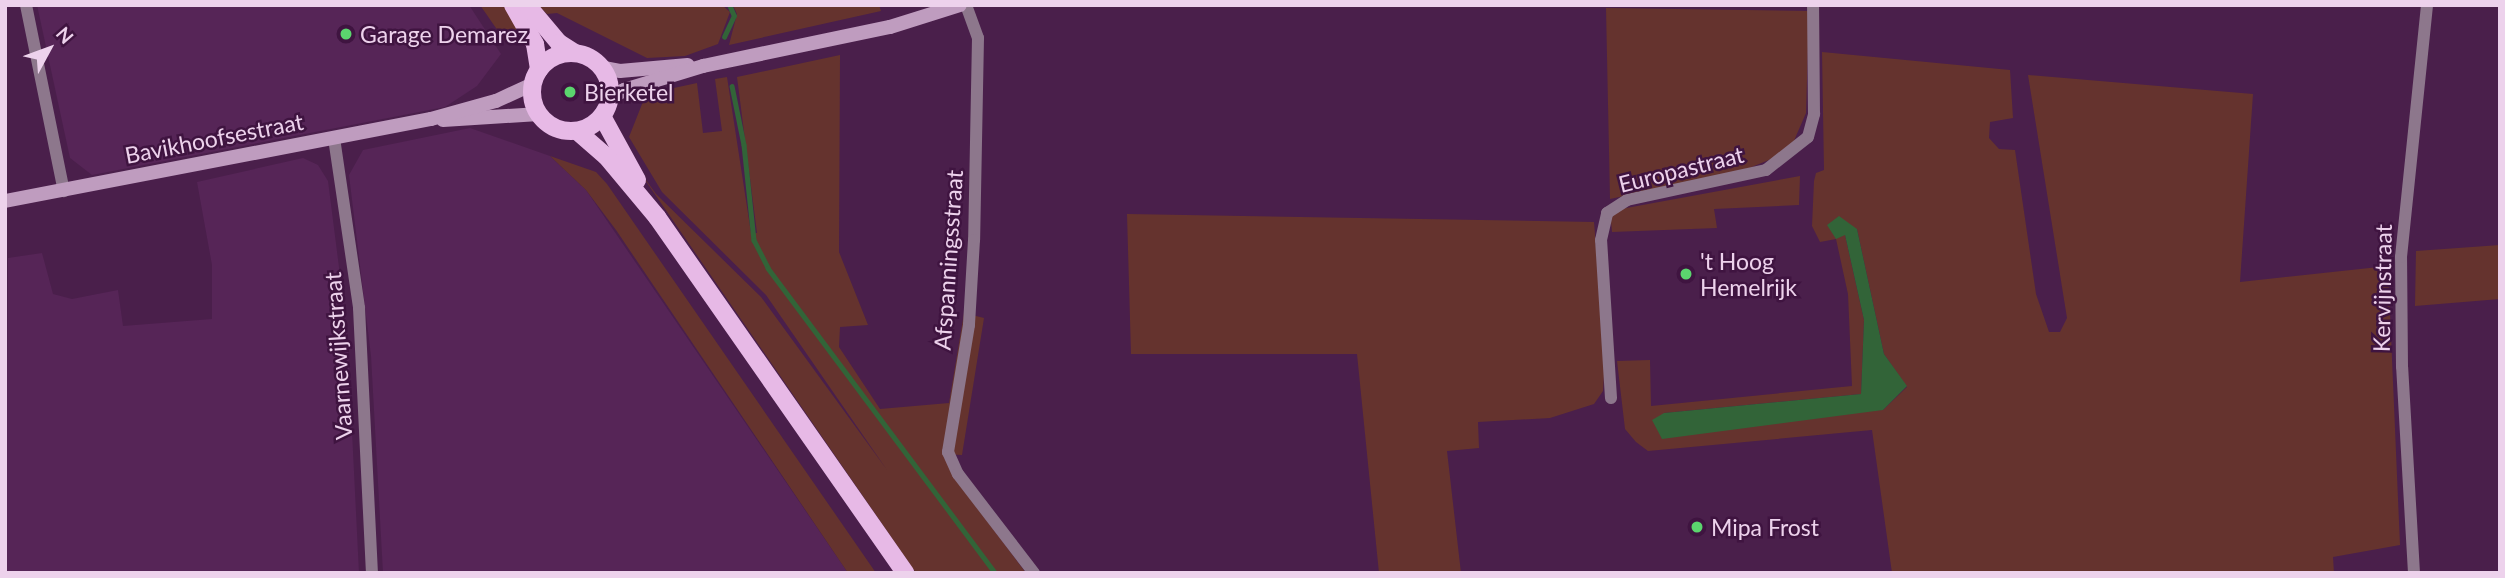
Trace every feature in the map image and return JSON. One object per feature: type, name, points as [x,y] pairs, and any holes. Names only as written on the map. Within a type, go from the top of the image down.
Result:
[{"type":"main road","points":[[513,5],[535,44],[536,77],[533,100],[539,114],[554,128],[577,131],[607,156],[657,217],[905,573]]},
{"type":"main road","points":[[527,5],[559,43],[600,67],[608,81],[609,99],[602,116],[577,131]]},
{"type":"main road","points":[[536,77],[548,61],[575,53]]},
{"type":"main road","points":[[602,116],[657,217]]},
{"type":"street","points":[[26,5],[64,191]]},
{"type":"street","points":[[609,99],[624,90],[703,66],[890,27],[960,5]]},
{"type":"street","name":"Afspanningsstraat","points":[[966,5],[978,38],[974,240],[969,325],[948,452],[958,474],[1034,573]]},
{"type":"street","name":"Europastraat","points":[[1611,398],[1601,240],[1607,213],[1626,200],[1766,170],[1808,137],[1814,114],[1813,5]]},
{"type":"street","name":"Kervijnstraat","points":[[2414,573],[2402,367],[2401,257],[2427,5]]},
{"type":"street","points":[[600,67],[620,71],[703,66]]},
{"type":"street","name":"Bavikhoofsestraat","points":[[5,201],[431,119],[496,102],[536,77]]},
{"type":"street","name":"Bavikhoofsestraat","points":[[431,119],[469,122],[523,112],[539,114]]},
{"type":"street","name":"Vaarnewijkstraat","points":[[334,138],[359,308],[372,573]]},
{"type":"shaded area","points":[[37,5],[469,5],[501,54],[477,86],[445,107],[92,175],[70,158]]},
{"type":"shaded area","points":[[480,5],[505,5],[518,27],[515,40],[507,44]]},
{"type":"shaded area","points":[[538,5],[722,5],[730,12],[718,44],[685,56],[647,58],[557,13],[547,14]]},
{"type":"shaded area","points":[[733,5],[879,5],[881,11],[729,45],[737,14]]},
{"type":"shaded area","points":[[1606,8],[1809,11],[1806,113],[1793,143],[1776,157],[1742,171],[1610,199]]},
{"type":"shaded area","points":[[1822,52],[2010,70],[2013,118],[1990,122],[1989,138],[1999,149],[2015,150],[2036,294],[2049,332],[2060,332],[2067,318],[2028,75],[2253,94],[2240,282],[2388,266],[2400,545],[2333,557],[2334,573],[1892,573],[1872,430],[1648,451],[1625,429],[1617,361],[1650,360],[1651,406],[1852,386],[1848,294],[1836,239],[1820,242],[1812,226],[1814,181],[1816,173],[1824,170]],"holes":[[[1857,229],[1884,354],[1907,387],[1883,410],[1664,413],[1861,394],[1864,320],[1845,235]]]},
{"type":"shaded area","points":[[840,55],[839,252],[868,325],[840,327],[839,347],[880,409],[949,403],[964,313],[984,318],[962,455],[943,454],[954,477],[1026,573],[916,573],[623,148],[656,194],[761,297],[887,470],[766,295],[662,192],[629,137],[646,94],[697,83],[703,133],[722,131],[715,79],[727,77],[751,233],[757,233],[737,77]]},
{"type":"shaded area","points":[[470,128],[550,156],[586,190],[848,573],[383,573],[371,356],[349,175],[363,150]]},
{"type":"shaded area","points":[[550,156],[596,172],[607,184],[876,573],[848,573],[616,230],[586,190]]},
{"type":"shaded area","points":[[303,158],[318,165],[328,181],[347,330],[359,573],[5,573],[8,258],[42,253],[53,294],[72,299],[118,290],[123,326],[212,319],[212,265],[197,182]]},
{"type":"shaded area","points":[[1800,176],[1799,205],[1714,209],[1717,228],[1612,232],[1610,211]]},
{"type":"shaded area","points":[[1127,214],[1594,222],[1605,359],[1603,391],[1594,404],[1550,418],[1478,422],[1479,448],[1447,451],[1461,573],[1379,573],[1357,354],[1131,354]]},
{"type":"shaded area","points":[[1839,216],[1857,229],[1884,354],[1907,386],[1883,410],[1662,439],[1652,420],[1664,413],[1861,394],[1864,320],[1845,235],[1836,239],[1827,225]]},
{"type":"shaded area","points":[[2500,245],[2500,299],[2415,306],[2416,251]]},
{"type":"waterway","points":[[724,37],[734,16],[729,5]]},
{"type":"waterway","points":[[732,86],[744,145],[754,240],[768,268],[995,573]]},
{"type":"place","name":"Garage Demarez","points":[[346,34]]},
{"type":"place","name":"Bierketel","points":[[570,92]]},
{"type":"place","name":"'t Hoog Hemelrijk","points":[[1686,274]]},
{"type":"place","name":"Mipa Frost","points":[[1697,527]]}]
